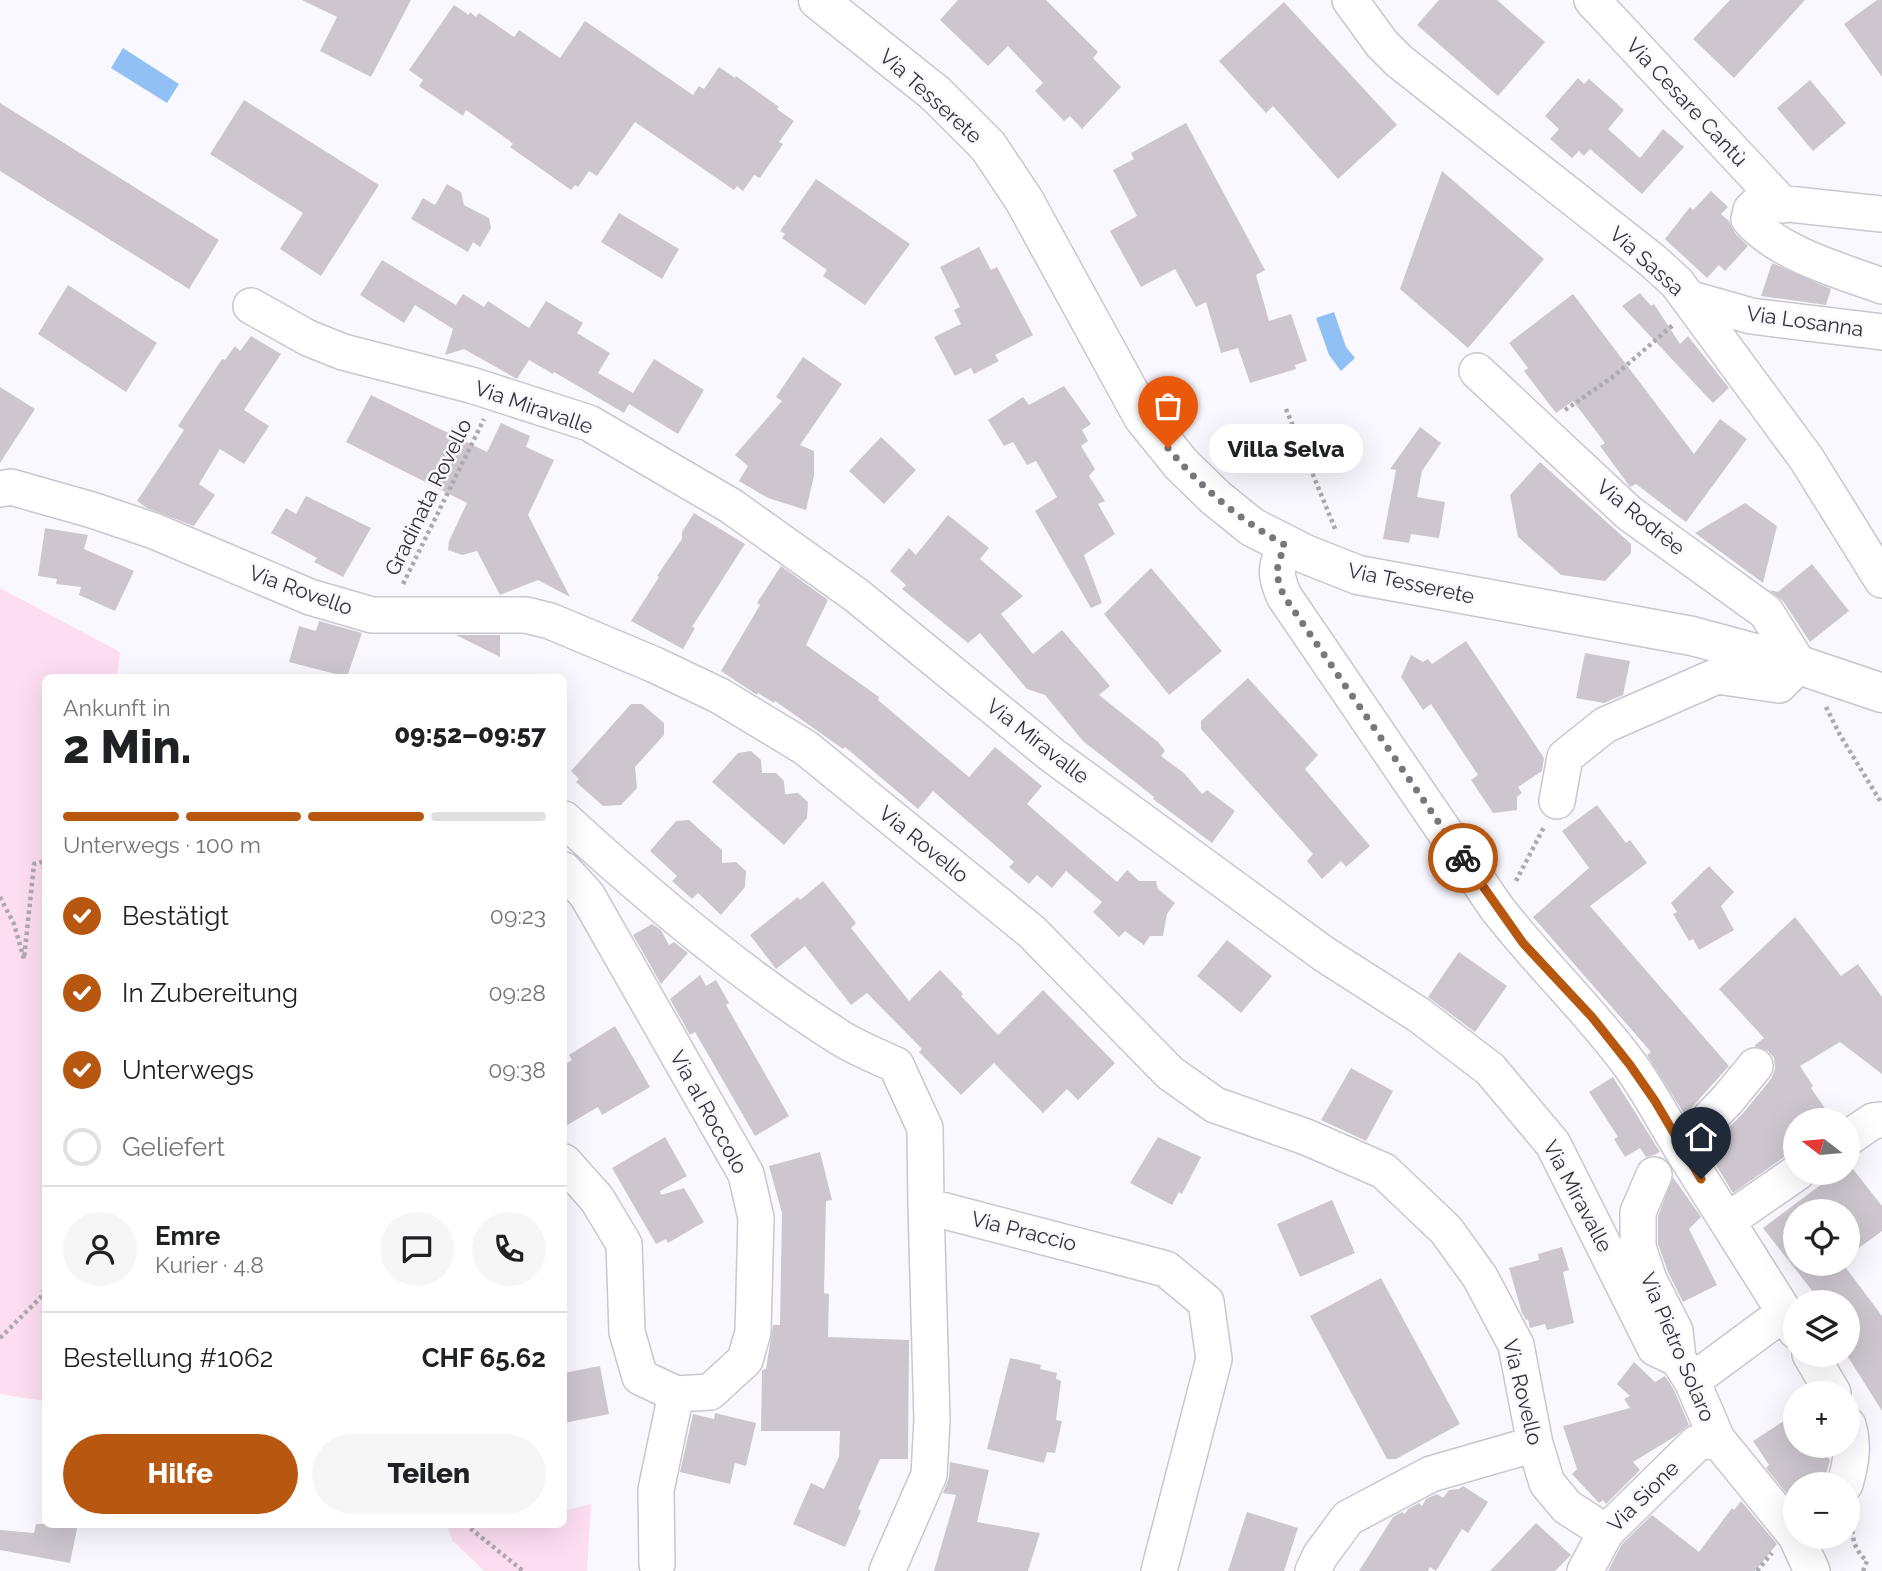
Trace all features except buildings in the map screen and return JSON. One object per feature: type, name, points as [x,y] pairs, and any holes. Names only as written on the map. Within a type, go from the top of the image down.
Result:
[{"type":"main road","name":"Via Tesserete","points":[[818,0],[935,93],[988,146],[1024,200],[1125,388],[1154,433],[1216,498],[1252,527],[1285,545],[1358,575],[1648,626],[1739,648],[1882,692]]},
{"type":"street","name":"Via Sassa","points":[[1350,0],[1382,44],[1399,61],[1653,261],[1677,283],[1681,311],[1806,458],[1882,580]]},
{"type":"street","name":"Via Cesare Cantù","points":[[1592,0],[1783,205]]},
{"type":"street","points":[[1882,214],[1770,202],[1758,203],[1751,210],[1749,219],[1781,244],[1882,286]]},
{"type":"street","name":"Via Miravalle","points":[[251,306],[308,338],[344,352],[497,393],[589,423],[731,506],[856,595],[1052,755],[1324,954],[1419,1015],[1490,1069],[1553,1144],[1655,1348],[1685,1370]]},
{"type":"street","name":"Via Losanna","points":[[1681,311],[1751,316],[1882,332]]},
{"type":"street","name":"Via Rodrèe","points":[[1477,372],[1629,513],[1766,612],[1816,671]]},
{"type":"street","name":"Via Rovello","points":[[0,489],[11,487],[92,510],[154,531],[310,597],[372,615],[526,615],[550,621],[655,664],[720,695],[806,748],[1032,932],[1170,1073],[1215,1105],[1306,1137],[1384,1171],[1437,1222],[1480,1277],[1516,1345],[1535,1444],[1547,1483],[1567,1507],[1606,1532]]},
{"type":"street","points":[[1285,545],[1276,569],[1277,580],[1284,596],[1496,907],[1523,943],[1592,1017],[1630,1065],[1655,1101],[1681,1148],[1783,1311]]},
{"type":"street","points":[[1557,801],[1565,757],[1605,725],[1717,676],[1779,685],[1816,671]]},
{"type":"street","points":[[567,822],[670,911],[767,987],[841,1038],[896,1065],[925,1128],[932,1420],[929,1475],[887,1571]]},
{"type":"street","name":"Via al Roccolo","points":[[567,873],[587,895],[746,1174],[756,1218],[753,1332],[745,1360],[710,1391],[676,1394]]},
{"type":"street","points":[[1681,1148],[1755,1066]]},
{"type":"street","points":[[1860,1130],[1872,1121],[1882,1120]]},
{"type":"street","points":[[567,1165],[597,1199],[624,1244],[627,1332],[639,1377],[676,1394],[656,1490],[657,1564]]},
{"type":"street","name":"Via Pietro Solaro","points":[[1654,1175],[1638,1212],[1638,1247],[1649,1280],[1675,1331],[1685,1370],[1717,1439],[1783,1520]]},
{"type":"street","points":[[1727,1221],[1783,1182]]},
{"type":"street","name":"Via Praccio","points":[[926,1206],[1166,1269],[1206,1302],[1214,1359],[1159,1571]]},
{"type":"street","points":[[1685,1370],[1783,1325]]},
{"type":"street","name":"Via Sione","points":[[1585,1571],[1606,1532],[1697,1443],[1717,1439]]},
{"type":"street","points":[[1313,1571],[1320,1556],[1348,1518],[1431,1474],[1535,1444]]},
{"type":"street","name":"Via Pietro Solaro","points":[[1802,1549],[1813,1571]]},
{"type":"street","points":[[1813,1571],[1819,1549]]},
{"type":"path","points":[[1560,414],[1614,376],[1681,311]]},
{"type":"path","name":"Gradinata Rovello","points":[[388,615],[497,393]]},
{"type":"path","points":[[1286,410],[1338,535]]},
{"type":"path","points":[[1816,671],[1826,710],[1882,804]]},
{"type":"path","points":[[1496,907],[1508,897],[1557,801]]},
{"type":"path","points":[[0,897],[14,924],[24,959],[34,864],[42,862]]},
{"type":"path","points":[[0,1338],[42,1295]]},
{"type":"path","points":[[470,1528],[523,1571]]},
{"type":"path","points":[[1857,1549],[1867,1561],[1863,1571]]},
{"type":"shaded area","points":[[0,588],[120,652],[117,674],[42,674],[42,1401],[0,1394]]},
{"type":"shaded area","points":[[591,1504],[587,1571],[484,1571],[452,1540],[448,1528],[567,1528],[567,1510]]},
{"type":"water","points":[[123,48],[179,84],[167,103],[111,68]]},
{"type":"water","points":[[1334,312],[1346,347],[1355,358],[1341,371],[1329,355],[1316,318]]},
{"type":"way so far","points":[[1168,448],[1216,498],[1252,527],[1285,545],[1276,569],[1277,580],[1284,596],[1463,858]]},
{"type":"place","name":"Villa Selva","points":[[1168,448]]},
{"type":"route","points":[[1463,858],[1523,943],[1592,1017],[1630,1065],[1655,1101],[1701,1179]]}]
